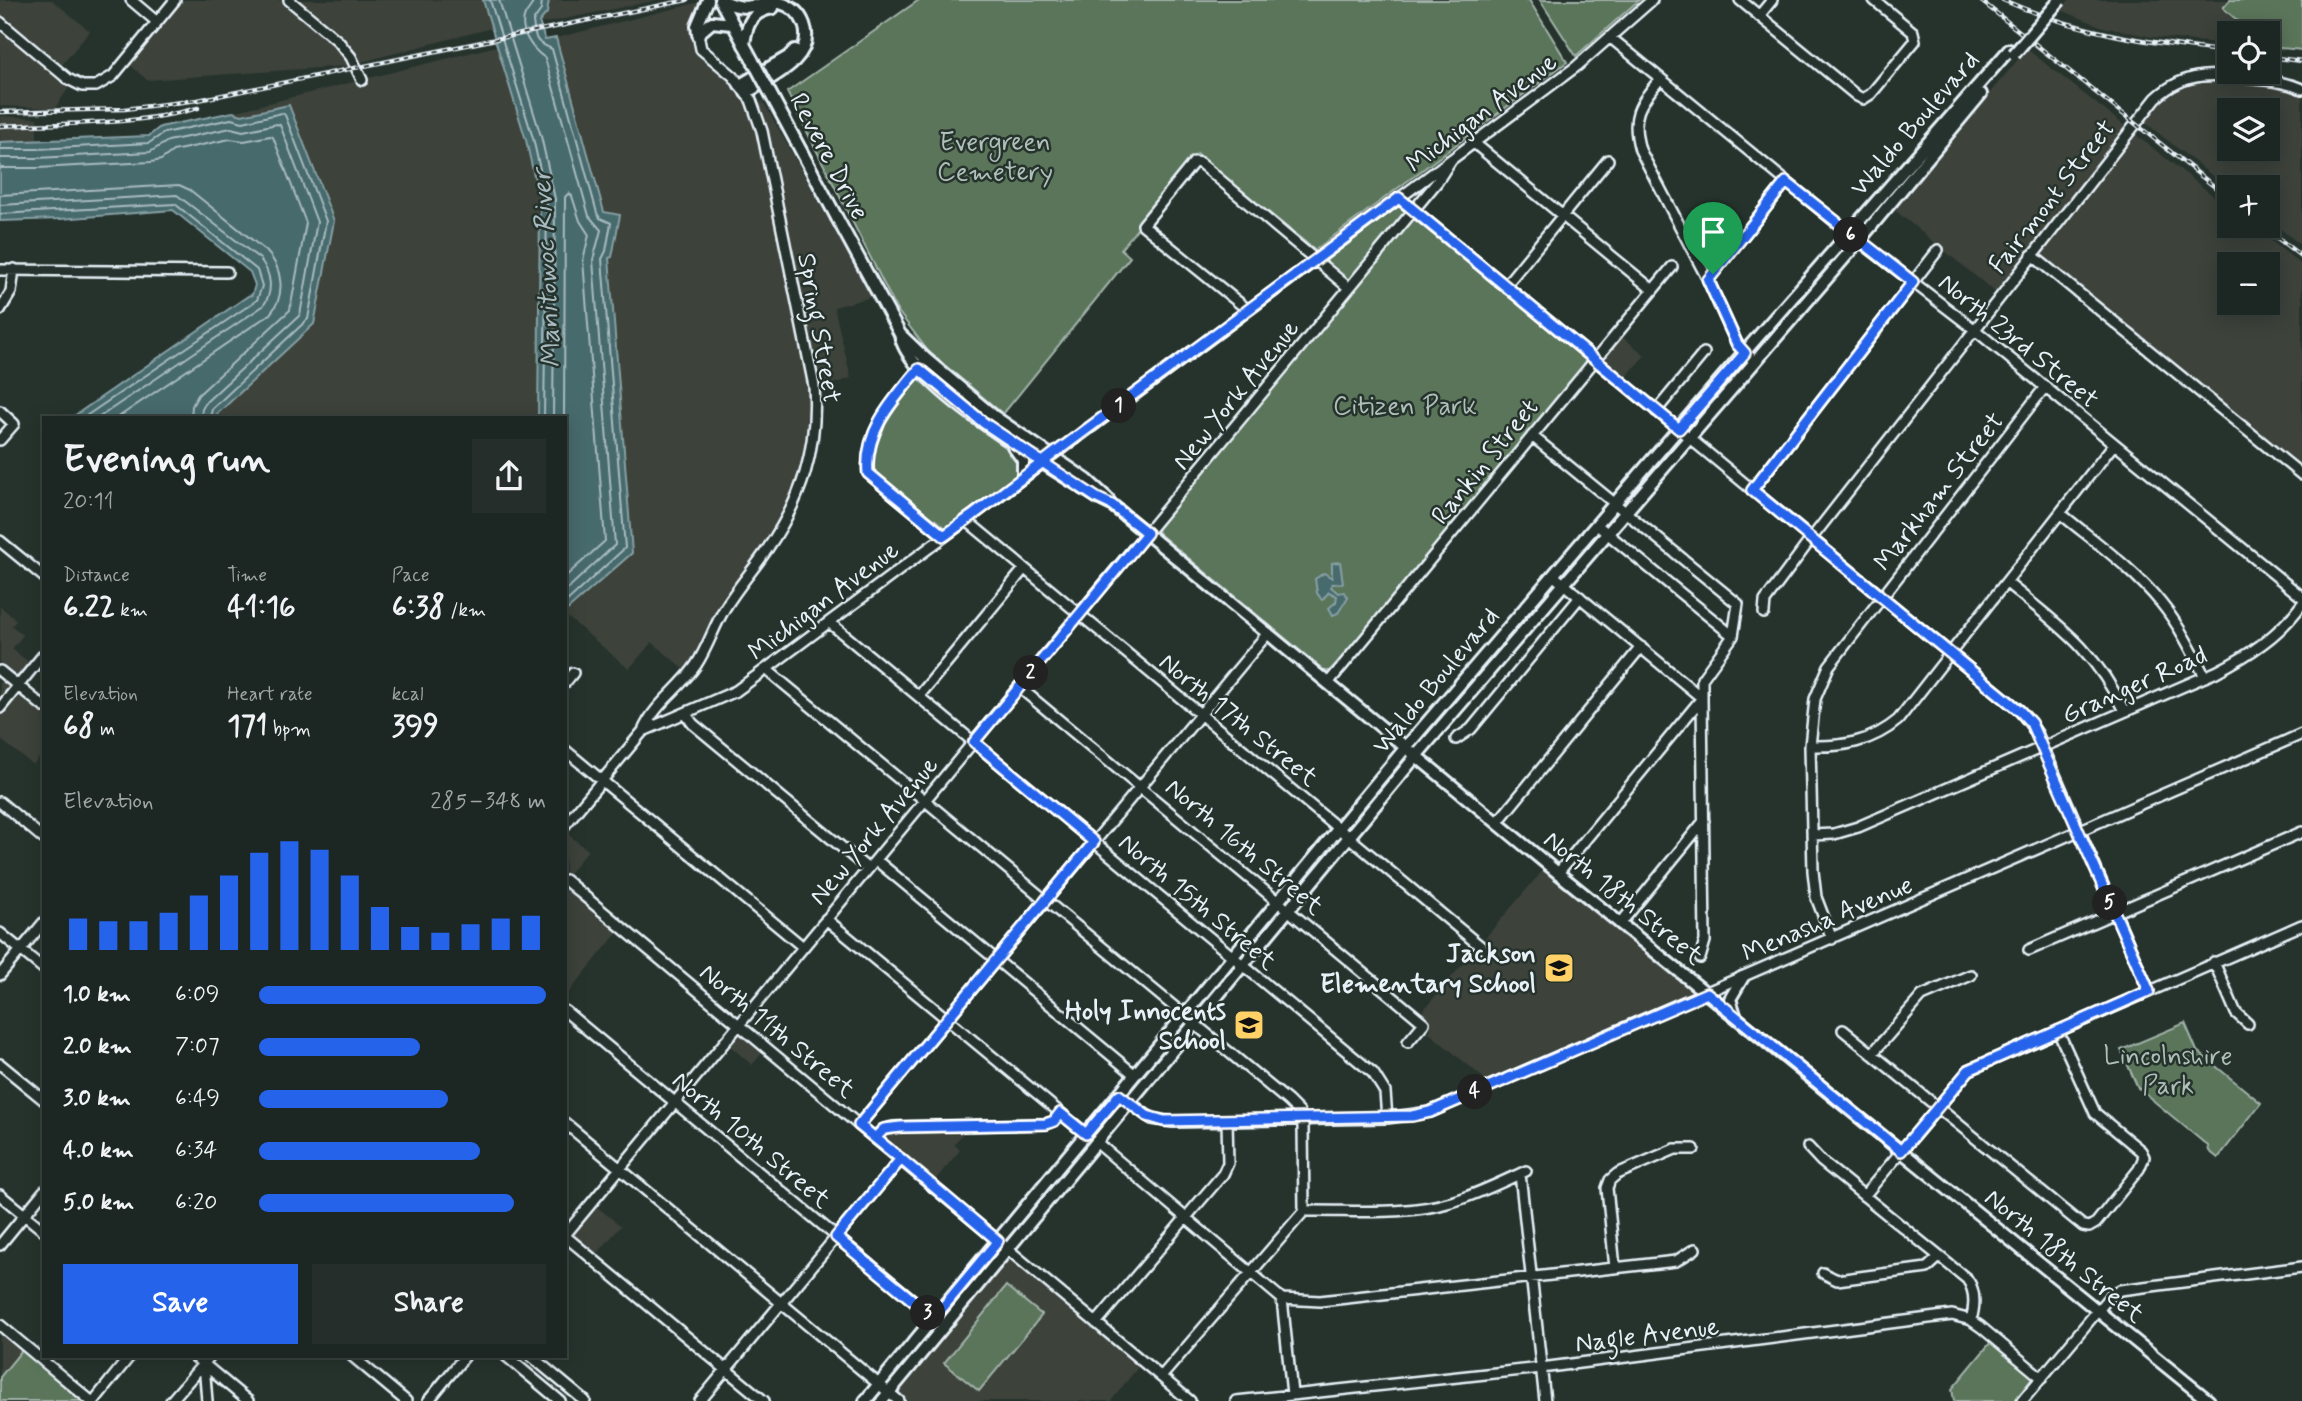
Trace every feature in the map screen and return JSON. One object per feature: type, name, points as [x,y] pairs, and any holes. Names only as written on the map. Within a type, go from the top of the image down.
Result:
[{"type":"main road","points":[[698,34],[697,26],[708,0]]},
{"type":"main road","points":[[721,0],[740,8],[769,2],[785,5],[798,14],[806,31],[806,42],[798,58],[743,89]]},
{"type":"main road","name":"Revere Drive","points":[[721,0],[900,334],[926,359]]},
{"type":"main road","name":"Waldo Boulevard","points":[[885,1397],[1416,756],[1859,241],[2051,0]]},
{"type":"main road","name":"Waldo Boulevard","points":[[865,1401],[1406,747],[1849,233],[2060,0]]},
{"type":"main road","points":[[743,89],[792,54],[800,40],[797,23],[792,15],[782,10],[764,10],[756,14],[749,24],[744,46]]},
{"type":"main road","points":[[698,34],[712,22],[732,23]]},
{"type":"main road","name":"Revere Drive","points":[[900,334],[902,345],[919,369]]},
{"type":"main road","name":"North 18th Street","points":[[926,359],[995,416],[1087,480],[1105,495],[1112,505]]},
{"type":"main road","name":"North 18th Street","points":[[919,369],[1007,439],[1112,505],[1620,924],[2209,1401]]},
{"type":"main road","points":[[1007,439],[1023,460],[1023,477]]},
{"type":"main road","points":[[1737,1018],[1730,999],[1743,977]]},
{"type":"street","points":[[131,0],[157,22]]},
{"type":"street","points":[[0,22],[68,79],[82,86],[96,86],[113,76],[175,0]]},
{"type":"street","points":[[289,0],[338,41],[351,57],[362,80]]},
{"type":"street","name":"Michigan Avenue","points":[[643,731],[736,691],[830,623],[1474,143],[1611,38],[1652,0]]},
{"type":"street","points":[[1740,0],[1863,99],[1871,94],[1915,41],[1913,32],[1874,0]]},
{"type":"street","points":[[1759,16],[1772,0]]},
{"type":"street","name":"Spring Street","points":[[567,823],[643,731],[650,716],[696,666],[725,608],[785,522],[807,469],[814,440],[814,386],[762,131],[755,108],[743,89],[701,49],[698,34]]},
{"type":"street","name":"North 23rd Street","points":[[1611,38],[2302,597]]},
{"type":"street","name":"Fairmont Street","points":[[1764,613],[1765,601],[1811,539],[2146,110],[2171,85],[2193,76],[2208,74],[2279,82],[2302,89]]},
{"type":"street","points":[[1660,79],[1643,101],[1636,116],[1635,131],[1640,150],[1708,280],[1737,344],[1754,361]]},
{"type":"street","points":[[1474,143],[1653,290]]},
{"type":"street","name":"New York Avenue","points":[[567,1233],[1413,211],[1451,160]]},
{"type":"street","points":[[1506,286],[1608,160]]},
{"type":"street","points":[[1248,310],[1143,225],[1195,162],[1200,163],[1349,288]]},
{"type":"street","points":[[1708,280],[1786,182]]},
{"type":"street","points":[[1399,198],[2020,711],[2031,723],[2043,746],[2149,991]]},
{"type":"street","points":[[1752,490],[1938,250]]},
{"type":"street","points":[[2032,255],[2302,475]]},
{"type":"street","name":"Rankin Street","points":[[1329,682],[1672,267]]},
{"type":"street","points":[[0,310],[11,292],[14,269]]},
{"type":"street","points":[[0,270],[227,272]]},
{"type":"street","points":[[1656,411],[1704,353]]},
{"type":"street","points":[[926,359],[877,425],[867,460],[868,473],[944,536]]},
{"type":"street","name":"Markham Street","points":[[1832,939],[1816,897],[1812,871],[1810,746],[1815,699],[1821,683],[1829,666],[2045,387]]},
{"type":"street","points":[[0,411],[14,424],[0,440]]},
{"type":"street","points":[[1532,436],[1738,604],[1733,636],[1703,674],[1705,941],[1700,958]]},
{"type":"street","points":[[1810,746],[1856,743],[1883,731],[1909,708],[2114,444]]},
{"type":"street","points":[[2060,513],[2128,568],[2160,601],[2183,634],[2205,677]]},
{"type":"street","name":"North 17th Street","points":[[966,520],[1485,950]]},
{"type":"street","points":[[1597,525],[1733,636]]},
{"type":"street","points":[[0,541],[42,575]]},
{"type":"street","points":[[919,696],[1024,569]]},
{"type":"street","points":[[1554,576],[1702,698]]},
{"type":"street","points":[[2007,583],[2089,653],[2102,670],[2124,711]]},
{"type":"street","points":[[1456,739],[1471,730],[1580,597]]},
{"type":"street","name":"Granger Road","points":[[1812,835],[1834,835],[1858,827],[2205,677],[2263,644],[2302,604]]},
{"type":"street","name":"North 15th Street","points":[[830,623],[1373,1073],[1385,1092],[1387,1118]]},
{"type":"street","points":[[859,1125],[1268,633]]},
{"type":"street","points":[[1497,822],[1641,647]]},
{"type":"street","points":[[0,708],[42,656]]},
{"type":"street","points":[[766,669],[1292,1105],[1302,1119],[1304,1211],[1161,1377]]},
{"type":"street","points":[[0,671],[42,705]]},
{"type":"street","points":[[567,680],[573,673]]},
{"type":"street","name":"North 16th Street","points":[[1019,687],[1424,1023],[1408,1042]]},
{"type":"street","points":[[1558,873],[1702,698]]},
{"type":"street","points":[[685,713],[693,724],[868,869]]},
{"type":"street","name":"Menasha Avenue","points":[[1119,1095],[1147,1116],[1158,1120],[1387,1118],[1430,1112],[2302,734]]},
{"type":"street","points":[[567,752],[803,947]]},
{"type":"street","points":[[0,802],[42,837]]},
{"type":"street","points":[[1620,924],[1704,821]]},
{"type":"street","points":[[2029,950],[2302,832]]},
{"type":"street","points":[[876,860],[1135,1076]]},
{"type":"street","name":"North 11th Street","points":[[567,882],[1190,1401]]},
{"type":"street","points":[[826,919],[1086,1134]]},
{"type":"street","points":[[0,975],[42,924]]},
{"type":"street","points":[[1864,1196],[1969,1070],[2302,925]]},
{"type":"street","points":[[0,933],[42,967]]},
{"type":"street","points":[[2214,962],[2236,1013],[2248,1024]]},
{"type":"street","points":[[1872,1054],[1922,996],[1971,975]]},
{"type":"street","name":"North 10th Street","points":[[567,1013],[944,1326]]},
{"type":"street","points":[[1843,1030],[2083,1226],[2092,1225],[2139,1169],[2144,1157],[2141,1151],[2095,1113],[2058,1031]]},
{"type":"street","points":[[0,1063],[42,1098]]},
{"type":"street","points":[[875,1138],[882,1130],[894,1127],[1046,1124],[1054,1121],[1060,1113]]},
{"type":"street","points":[[1096,1323],[1217,1183],[1226,1169],[1227,1121]]},
{"type":"street","points":[[567,1125],[879,1385],[885,1397],[899,1401]]},
{"type":"street","points":[[1096,1142],[1282,1299],[1320,1301],[1676,1261],[1695,1249]]},
{"type":"street","points":[[1808,1147],[1821,1161],[1972,1286],[1974,1297],[1970,1320],[2042,1377]]},
{"type":"street","points":[[1615,1268],[1606,1188],[1610,1180],[1617,1174],[1675,1149],[1694,1149]]},
{"type":"street","points":[[701,1401],[901,1159]]},
{"type":"street","points":[[1304,1211],[1436,1206],[1453,1202],[1523,1172],[1545,1401]]},
{"type":"street","points":[[0,1245],[42,1193]]},
{"type":"street","points":[[0,1195],[42,1229]]},
{"type":"street","points":[[567,1237],[764,1401]]},
{"type":"street","points":[[1823,1273],[1837,1280],[1927,1268],[1938,1257]]},
{"type":"street","points":[[2022,1401],[2110,1296],[2120,1290],[2302,1267]]},
{"type":"street","points":[[1282,1299],[1292,1394]]},
{"type":"street","name":"Nagle Avenue","points":[[1236,1401],[1760,1342],[1944,1316],[1970,1320]]},
{"type":"street","points":[[0,1325],[92,1401],[128,1358]]},
{"type":"street","points":[[354,1358],[406,1401]]},
{"type":"street","points":[[428,1401],[462,1358]]},
{"type":"street","points":[[508,1358],[560,1401]]},
{"type":"street","points":[[533,1358],[585,1401]]},
{"type":"street","points":[[171,1401],[207,1360]]},
{"type":"street","points":[[207,1360],[207,1401]]},
{"type":"street","points":[[207,1360],[248,1401]]},
{"type":"shaded area","points":[[0,0],[52,0],[90,31],[55,73],[70,86],[55,108],[0,106]]},
{"type":"shaded area","points":[[183,0],[483,0],[492,28],[346,66],[147,80],[130,65]]},
{"type":"shaded area","points":[[549,0],[658,0],[540,24],[547,13]]},
{"type":"shaded area","points":[[2069,0],[2230,0],[2223,9],[2238,21],[2217,21],[2217,43],[2152,37],[2103,27],[2061,10]]},
{"type":"shaded area","points":[[704,1],[692,30],[691,38],[697,53],[730,82],[749,109],[763,101],[872,297],[834,307],[851,378],[818,389],[812,413],[808,451],[793,497],[686,671],[652,642],[629,669],[567,617],[567,610],[632,553],[609,257],[620,215],[604,212],[556,38]]},
{"type":"shaded area","points":[[497,46],[526,140],[540,202],[537,416],[217,416],[216,414],[314,324],[242,115],[233,112]]},
{"type":"shaded area","points":[[2027,49],[2217,199],[2217,238],[2267,238],[2302,265],[2302,466],[2031,246],[1995,292],[1892,208]]},
{"type":"shaded area","points":[[2214,79],[2217,79],[2217,84],[2248,84],[2289,90],[2302,95],[2302,246],[2280,229],[2280,175],[2217,175],[2217,180],[2143,121],[2172,90],[2198,80]]},
{"type":"shaded area","points":[[0,116],[37,118],[37,142],[0,142]]},
{"type":"shaded area","points":[[1621,336],[1645,355],[1625,378],[1602,359]]},
{"type":"shaded area","points":[[0,606],[16,620],[12,626],[23,635],[12,649],[30,663],[0,699]]},
{"type":"shaded area","points":[[18,694],[42,712],[42,754],[33,765],[0,739],[0,715]]},
{"type":"shaded area","points":[[567,834],[588,850],[567,874]]},
{"type":"shaded area","points":[[1544,869],[1686,985],[1690,992],[1486,1080],[1428,1032],[1431,1029],[1429,1021],[1420,1014]]},
{"type":"shaded area","points":[[567,889],[618,932],[567,995]]},
{"type":"shaded area","points":[[737,1035],[742,1035],[763,1052],[752,1065],[729,1045]]},
{"type":"shaded area","points":[[966,1130],[954,1144],[960,1150],[935,1180],[883,1135],[886,1131]]},
{"type":"shaded area","points":[[596,1206],[621,1226],[597,1254],[573,1234]]},
{"type":"shaded area","points":[[1007,1259],[1013,1261],[1139,1366],[1111,1401],[906,1401],[899,1395],[897,1390]]},
{"type":"shaded area","points":[[0,1332],[22,1350],[0,1377]]},
{"type":"green space","name":"Evergreen Cemetery","points":[[919,0],[1529,0],[1567,62],[1315,250],[1197,154],[1121,249],[1130,257],[1003,414],[928,351],[897,310],[787,92]]},
{"type":"green space","points":[[1540,0],[1639,0],[1576,56]]},
{"type":"green space","points":[[2230,0],[2302,0],[2302,50],[2280,48],[2280,21],[2238,21],[2223,8]]},
{"type":"green space","name":"Citizen Park","points":[[1398,206],[1585,359],[1586,364],[1343,658],[1329,671],[1325,671],[1158,533],[1157,529],[1351,293],[1318,265]]},
{"type":"green space","points":[[918,378],[924,379],[1019,458],[1020,472],[1017,475],[946,528],[878,476],[873,469],[877,444],[887,419],[901,396]]},
{"type":"green space","name":"Lincolnshire Park","points":[[2185,1023],[2197,1051],[2261,1103],[2218,1158],[2209,1151],[2208,1146],[2138,1088],[2121,1050]]},
{"type":"green space","points":[[1006,1286],[1042,1315],[979,1391],[944,1363]]},
{"type":"green space","points":[[1991,1342],[2033,1377],[2015,1401],[1954,1401],[1952,1389]]},
{"type":"green space","points":[[22,1350],[83,1401],[0,1401],[0,1377]]},
{"type":"water","name":"Manitowoc River","points":[[483,0],[549,0],[547,13],[539,22],[545,40],[556,38],[604,212],[620,215],[612,257],[609,258],[632,553],[567,610],[567,416],[538,416],[540,202],[526,140]]},
{"type":"water","points":[[289,105],[334,221],[314,324],[218,416],[74,416],[252,295],[255,285],[250,272],[173,210],[0,221],[0,142],[149,136],[160,127],[233,112],[242,115]]},
{"type":"water","points":[[1340,562],[1343,583],[1332,584],[1331,587],[1338,593],[1344,592],[1348,597],[1338,613],[1333,615],[1329,608],[1336,602],[1337,596],[1329,592],[1322,600],[1317,593],[1315,579],[1324,573],[1332,578],[1332,563]]},
{"type":"railway","points":[[0,112],[125,109],[198,100],[687,0]]},
{"type":"railway","points":[[1980,0],[2217,189]]},
{"type":"railway","points":[[2003,0],[2086,29],[2217,50]]},
{"type":"railway","points":[[2280,58],[2302,61]]},
{"type":"railway","points":[[0,126],[124,121],[198,108]]},
{"type":"railway","points":[[2277,238],[2302,257]]},
{"type":"place","name":"Jackson Elementary School","points":[[1559,968]]},
{"type":"place","name":"Holy Innocents School","points":[[1249,1025]]},
{"type":"route","points":[[1713,274],[1708,280],[1737,344],[1745,353],[1679,429],[1399,198],[1052,455],[1043,462],[972,516],[944,536],[868,473],[867,460],[872,439],[885,411],[919,369],[989,427],[1036,458],[1043,462],[1082,487],[1097,498],[1112,505],[1147,533],[974,742],[1094,842],[859,1125],[895,1154],[901,1159],[998,1241],[934,1318],[836,1237],[901,1159],[875,1138],[880,1131],[884,1129],[1046,1124],[1054,1121],[1060,1113],[1086,1134],[1119,1095],[1152,1119],[1173,1122],[1412,1116],[1430,1112],[1707,993],[1901,1151],[1969,1070],[2149,991],[2031,723],[2020,711],[1752,490],[1913,282],[1786,182],[1713,274]]}]
